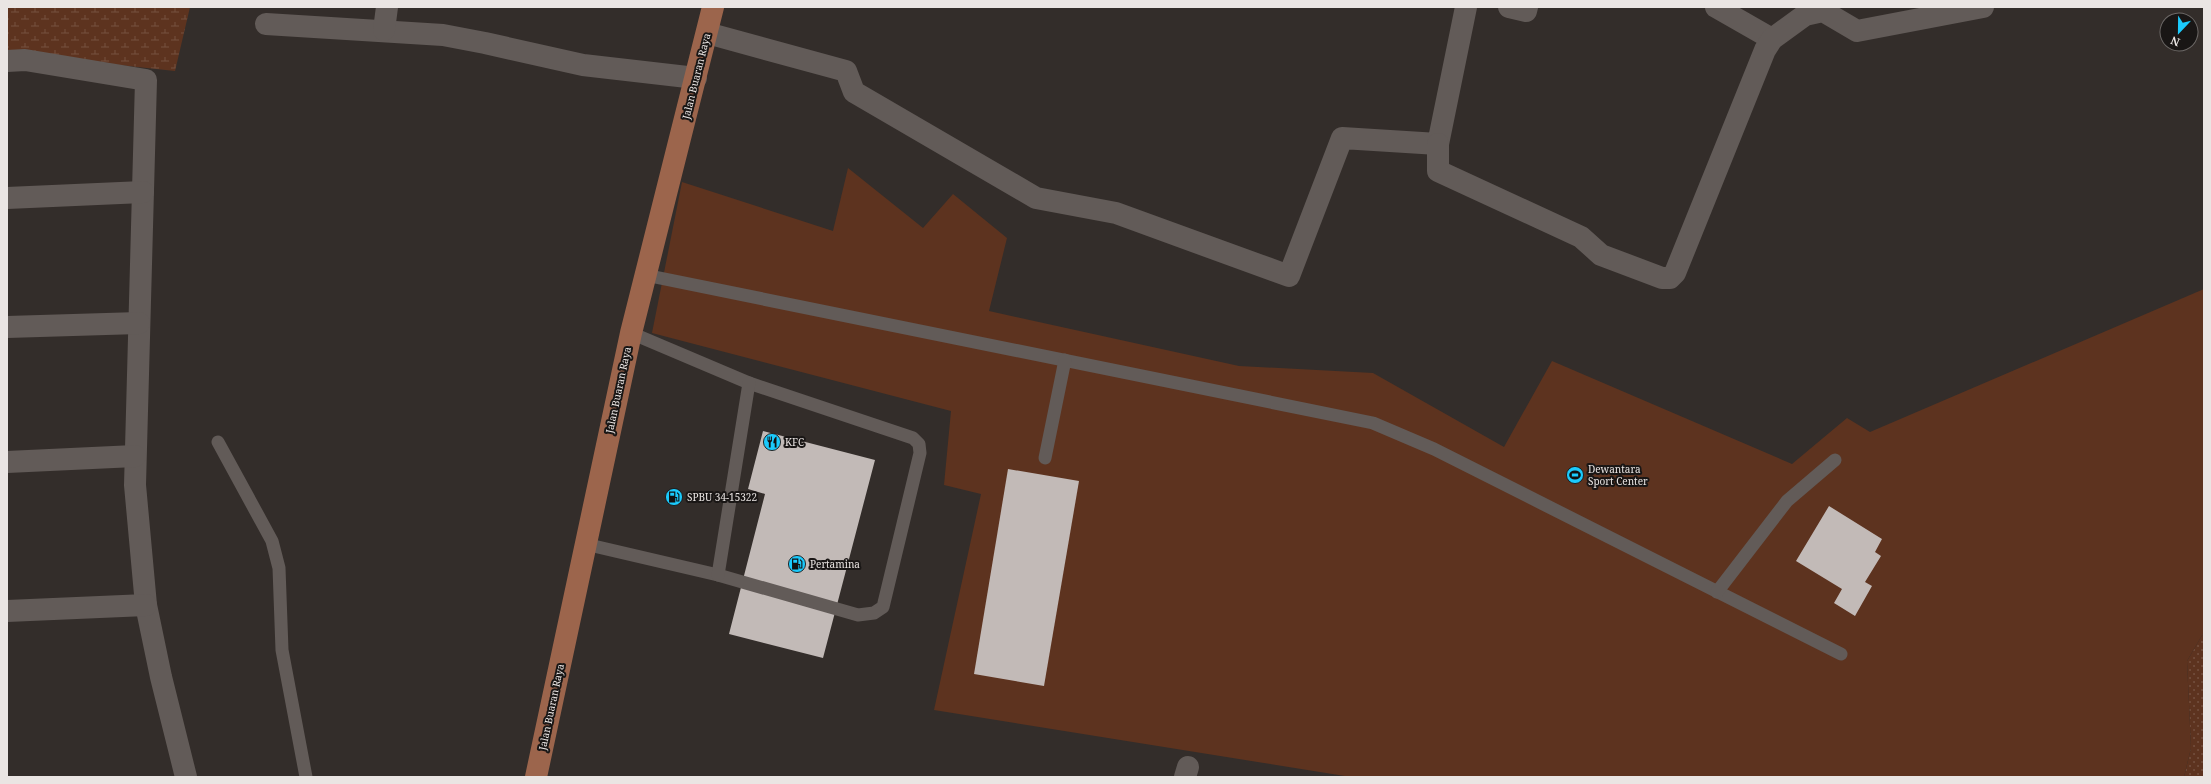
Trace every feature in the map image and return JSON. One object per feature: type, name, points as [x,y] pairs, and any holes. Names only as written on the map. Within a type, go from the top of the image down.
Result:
[{"type":"main road","name":"Jalan Buaran Raya","points":[[536,777],[631,333],[713,7]]},
{"type":"street","points":[[384,30],[387,7]]},
{"type":"street","points":[[1466,7],[1438,144],[1438,172],[1581,237],[1601,255],[1662,278],[1670,278],[1675,273],[1765,50],[1772,39],[1805,15],[1823,11],[1857,31],[1982,7]]},
{"type":"street","points":[[1509,7],[1526,11],[1527,7]]},
{"type":"street","points":[[1716,7],[1772,39]]},
{"type":"street","points":[[266,24],[384,30],[443,36],[485,43],[583,65],[696,78]]},
{"type":"street","points":[[707,32],[846,71],[854,92],[1036,198],[1116,213],[1290,276],[1342,138],[1438,144]]},
{"type":"street","points":[[7,61],[25,60],[146,80],[135,485],[146,605],[186,777]]},
{"type":"street","points":[[7,198],[142,192]]},
{"type":"street","points":[[7,327],[139,323]]},
{"type":"street","points":[[7,462],[135,456]]},
{"type":"street","points":[[7,611],[146,605]]},
{"type":"lane","points":[[645,275],[1373,423],[1434,449],[1841,654]]},
{"type":"lane","points":[[585,544],[718,575],[858,615],[874,613],[883,607],[920,453],[919,444],[913,438],[749,383],[631,333]]},
{"type":"lane","points":[[1045,458],[1065,360]]},
{"type":"lane","points":[[718,575],[749,383]]},
{"type":"lane","points":[[218,442],[272,541],[280,568],[282,650],[306,777]]},
{"type":"lane","points":[[1717,592],[1787,501],[1835,460]]},
{"type":"green space","points":[[7,7],[190,7],[175,71],[7,53]]},
{"type":"green space","name":"Dewantara Sport Center","points":[[848,168],[923,228],[953,194],[1007,238],[989,311],[1239,366],[1373,373],[1504,447],[1552,361],[1792,464],[1847,418],[1870,432],[2204,289],[2204,632],[2187,661],[2191,748],[2184,777],[1351,777],[934,710],[981,494],[944,485],[951,411],[652,333],[682,182],[833,231]]},
{"type":"green space","points":[[2204,632],[2204,777],[2184,777],[2191,748],[2187,661]]},
{"type":"building","name":"Pertamina","points":[[763,431],[875,460],[823,658],[729,634],[765,494],[748,489]]},
{"type":"building","points":[[1008,469],[1079,481],[1044,686],[974,674]]},
{"type":"building","points":[[1829,506],[1882,539],[1875,552],[1881,556],[1865,582],[1872,586],[1855,616],[1834,603],[1842,589],[1796,561]]},
{"type":"place","name":"KFC","points":[[772,442]]},
{"type":"place","name":"Dewantara Sport Center","points":[[1575,475]]},
{"type":"place","name":"SPBU 34-15322","points":[[674,497]]},
{"type":"place","name":"Pertamina","points":[[797,564]]}]
